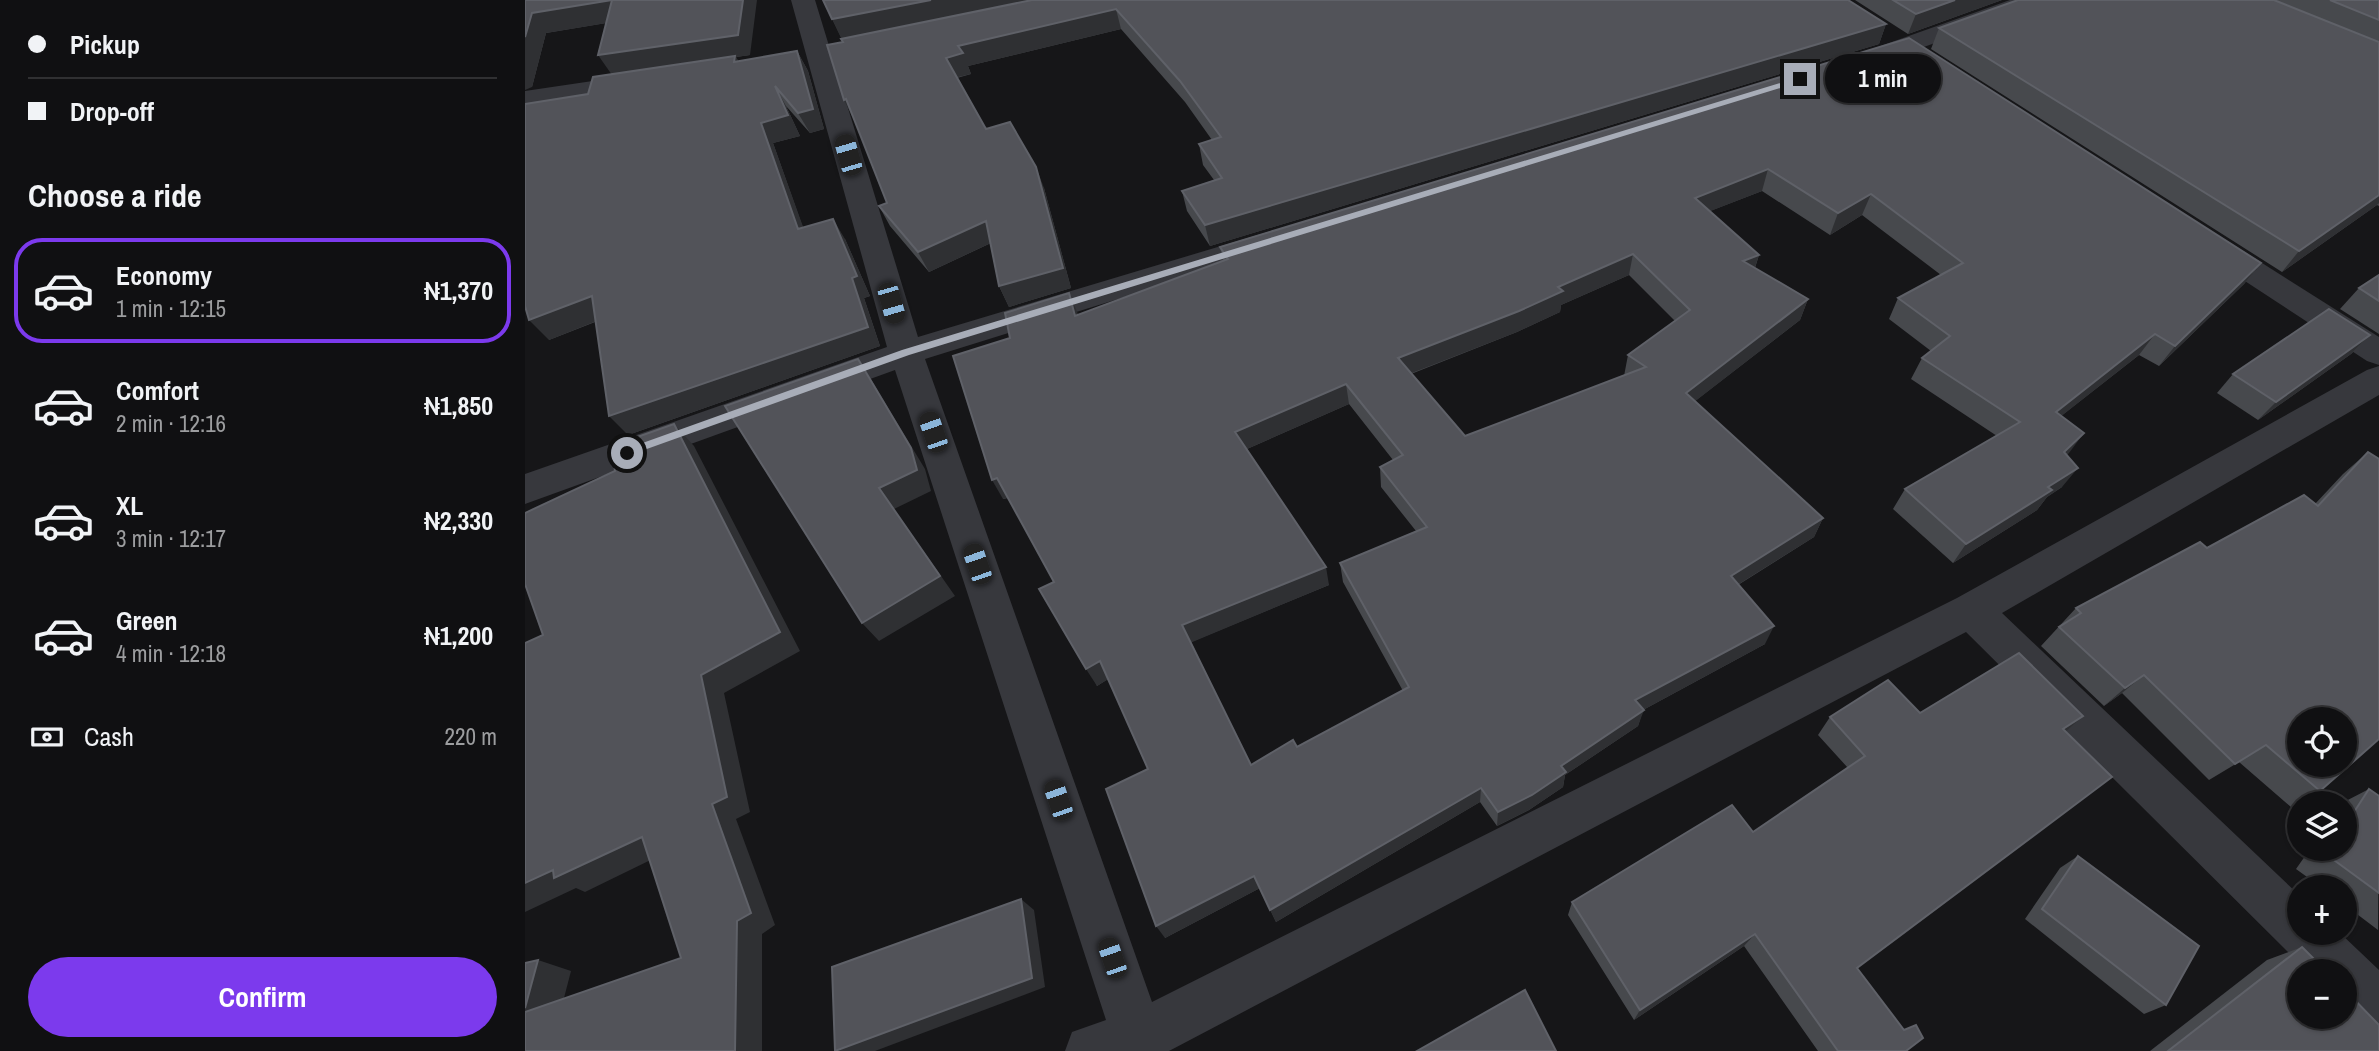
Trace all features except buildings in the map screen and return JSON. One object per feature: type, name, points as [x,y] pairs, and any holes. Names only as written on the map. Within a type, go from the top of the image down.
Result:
[{"type":"street","points":[[803,0],[906,353],[1141,1044]]},
{"type":"street","points":[[1838,68],[1917,55],[2033,0]]},
{"type":"street","points":[[1874,27],[1917,55]]},
{"type":"street","points":[[525,99],[658,79]]},
{"type":"street","points":[[2182,226],[2379,353]]},
{"type":"street","points":[[525,489],[906,353],[1292,235]]},
{"type":"street","points":[[1091,1051],[1141,1044],[1971,610],[2379,379]]},
{"type":"street","points":[[1971,610],[2287,917]]},
{"type":"street","points":[[2316,945],[2331,959]]},
{"type":"street","points":[[2357,985],[2379,1006]]},
{"type":"route","points":[[627,453],[906,353],[1800,79]]}]
